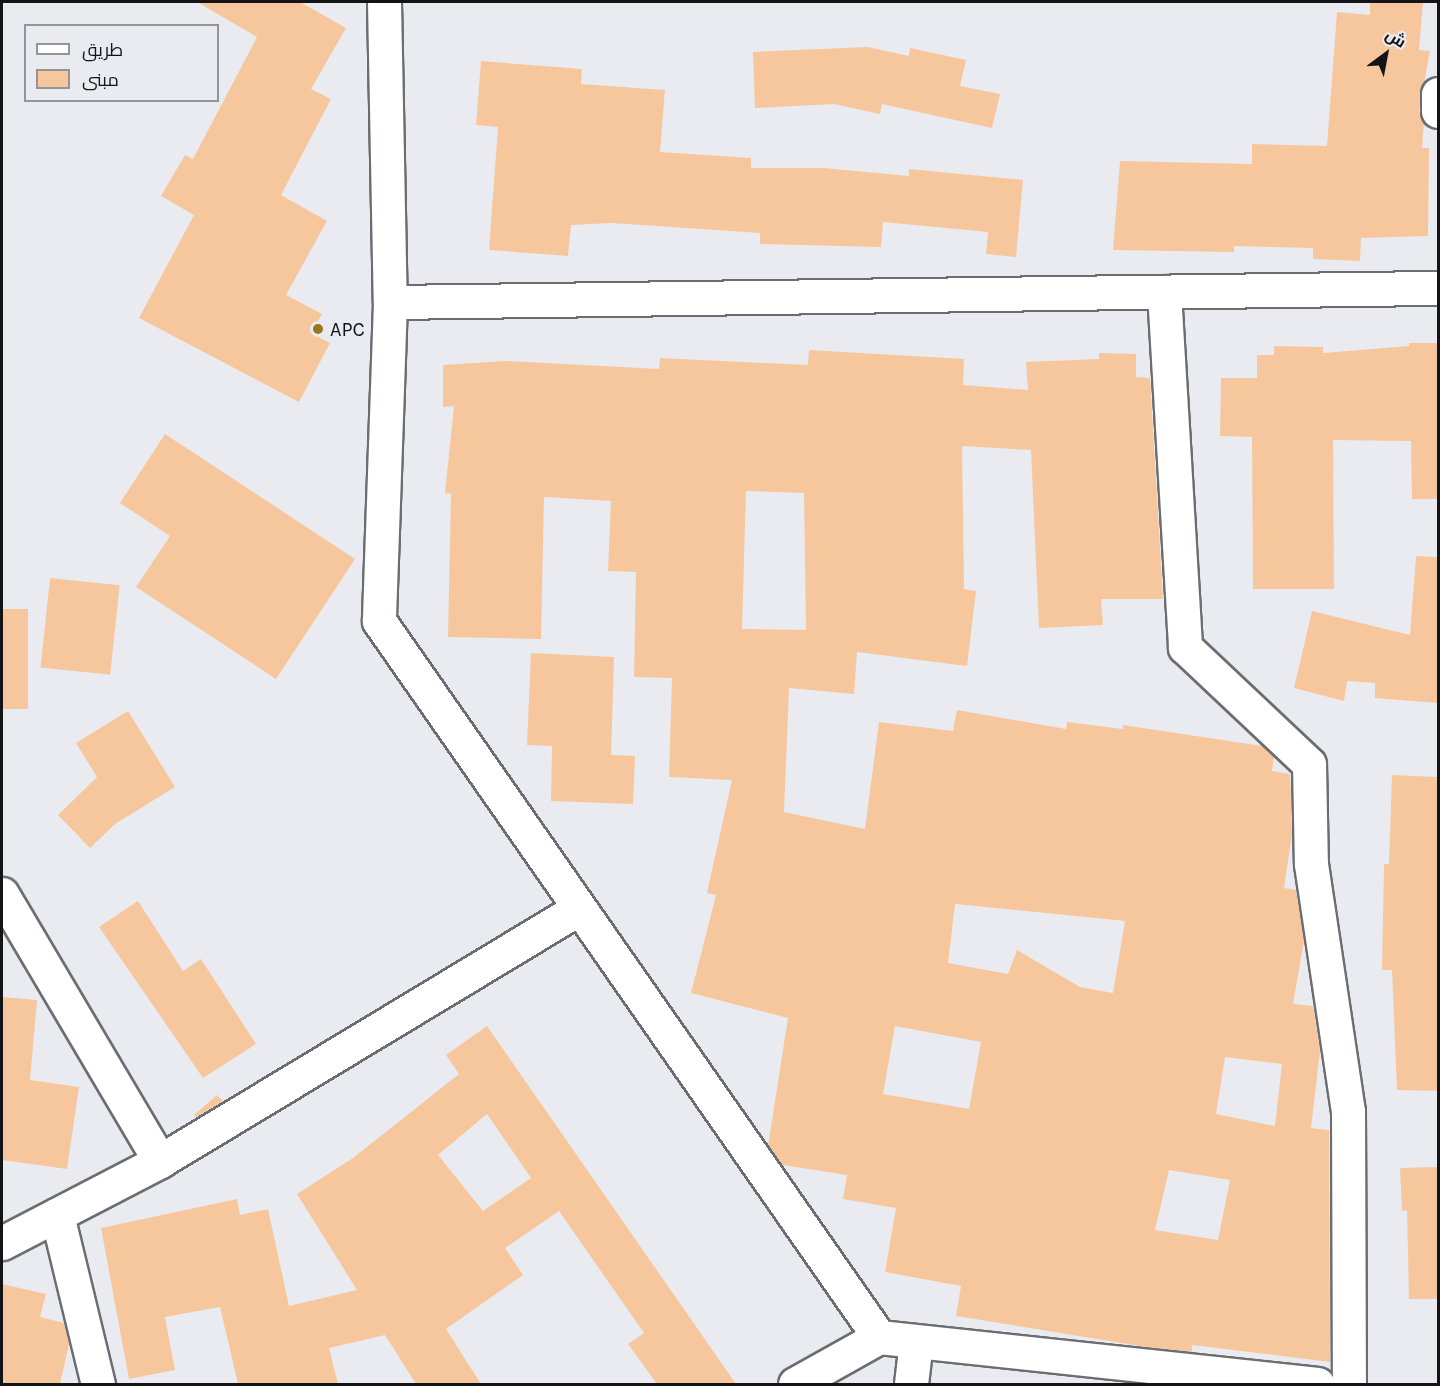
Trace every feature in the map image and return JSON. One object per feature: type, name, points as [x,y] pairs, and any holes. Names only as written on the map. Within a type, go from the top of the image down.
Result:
[{"type":"street","points":[[384,2],[390,302],[379,621],[879,1337]]},
{"type":"street","points":[[1438,94],[1438,111]]},
{"type":"street","points":[[390,302],[1438,288]]},
{"type":"street","points":[[1164,292],[1185,647],[1309,764],[1311,864],[1348,1111],[1349,1384]]},
{"type":"street","points":[[2,894],[160,1161]]},
{"type":"street","points":[[2,1243],[160,1161],[579,908]]},
{"type":"street","points":[[57,1215],[98,1384]]},
{"type":"street","points":[[795,1384],[879,1337],[1317,1384]]},
{"type":"street","points":[[911,1384],[916,1341]]},
{"type":"building","points":[[197,2],[300,2],[346,28],[311,89],[331,99],[281,195],[327,221],[286,295],[322,314],[311,333],[330,343],[299,402],[139,318],[194,215],[161,196],[185,155],[193,159],[257,37]]},
{"type":"building","points":[[1370,2],[1423,2],[1419,50],[1430,51],[1419,111],[1424,123],[1422,148],[1429,148],[1428,236],[1361,238],[1360,261],[1313,259],[1313,248],[1234,246],[1234,252],[1113,250],[1120,161],[1252,164],[1252,144],[1327,146],[1337,12],[1370,15]]},
{"type":"building","points":[[868,47],[909,56],[910,48],[966,60],[960,86],[1000,94],[992,128],[882,104],[880,114],[834,104],[755,108],[753,52]]},
{"type":"building","points":[[481,61],[582,69],[581,84],[665,90],[660,152],[751,158],[751,168],[823,168],[909,176],[909,169],[1023,180],[1016,257],[986,254],[988,232],[883,222],[881,247],[760,244],[760,233],[612,223],[571,225],[568,256],[489,250],[498,127],[476,125]]},
{"type":"building","points":[[1409,343],[1438,343],[1438,499],[1412,499],[1411,441],[1333,440],[1334,589],[1253,589],[1252,437],[1220,436],[1221,378],[1257,378],[1257,355],[1274,355],[1274,346],[1323,347],[1323,353],[1409,346]]},
{"type":"building","points":[[809,350],[964,359],[963,385],[1028,390],[1026,362],[1099,359],[1099,353],[1136,354],[1136,377],[1150,378],[1163,599],[1101,599],[1103,625],[1039,628],[1031,450],[962,446],[964,589],[976,591],[967,666],[857,652],[854,694],[789,688],[784,812],[865,829],[879,722],[953,731],[957,710],[1066,729],[1067,722],[1123,729],[1123,725],[1262,746],[1274,756],[1272,771],[1290,774],[1292,834],[1284,888],[1296,890],[1304,941],[1293,1004],[1313,1006],[1320,1051],[1311,1128],[1329,1130],[1330,1362],[1192,1345],[1192,1352],[1140,1346],[956,1316],[961,1286],[885,1272],[896,1208],[843,1199],[847,1175],[782,1165],[768,1146],[788,1018],[691,993],[716,895],[707,893],[732,780],[669,777],[672,678],[634,677],[636,572],[608,571],[611,501],[544,497],[541,639],[448,637],[451,494],[445,493],[454,406],[443,407],[443,365],[506,361],[659,369],[660,358],[808,365]],"holes":[[[746,491],[804,493],[806,630],[742,629]],[[955,904],[1125,921],[1113,993],[1080,987],[1017,950],[1008,974],[948,963]],[[895,1026],[981,1042],[969,1109],[883,1094]],[[1225,1057],[1282,1064],[1275,1126],[1216,1114]],[[1169,1170],[1230,1180],[1218,1240],[1155,1230]]]},
{"type":"building","points":[[165,434],[355,559],[276,679],[136,587],[170,536],[120,503]]},
{"type":"building","points":[[1416,556],[1438,557],[1438,703],[1375,698],[1375,683],[1347,681],[1344,701],[1294,688],[1312,611],[1410,635]]},
{"type":"building","points":[[50,578],[120,585],[110,675],[41,668]]},
{"type":"building","points":[[2,609],[28,609],[28,709],[2,709]]},
{"type":"building","points":[[531,653],[614,657],[611,755],[635,756],[633,804],[551,801],[552,746],[527,745]]},
{"type":"building","points":[[128,711],[175,787],[115,824],[90,848],[58,815],[97,777],[76,743]]},
{"type":"building","points":[[1392,775],[1438,777],[1438,1091],[1397,1090],[1392,970],[1382,970],[1384,864],[1389,864]]},
{"type":"building","points":[[138,901],[183,971],[201,959],[256,1044],[203,1078],[99,927]]},
{"type":"building","points":[[2,997],[37,1000],[30,1080],[79,1087],[67,1169],[2,1160]]},
{"type":"building","points":[[487,1026],[736,1384],[657,1384],[628,1344],[644,1333],[559,1211],[505,1248],[523,1275],[446,1329],[481,1384],[416,1384],[385,1335],[329,1348],[338,1384],[238,1384],[220,1307],[165,1317],[175,1370],[129,1379],[101,1228],[237,1199],[240,1215],[268,1209],[289,1306],[357,1290],[297,1194],[353,1158],[459,1074],[446,1055]],"holes":[[[487,1114],[531,1178],[483,1211],[438,1155]]]},
{"type":"building","points":[[217,1095],[223,1101],[196,1117],[194,1115]]},
{"type":"building","points":[[1438,1167],[1438,1299],[1409,1299],[1407,1210],[1402,1211],[1400,1168]]},
{"type":"building","points":[[2,1284],[46,1294],[40,1317],[64,1323],[69,1344],[60,1384],[2,1384]]},
{"type":"place","name":"APC","points":[[318,329]]}]
